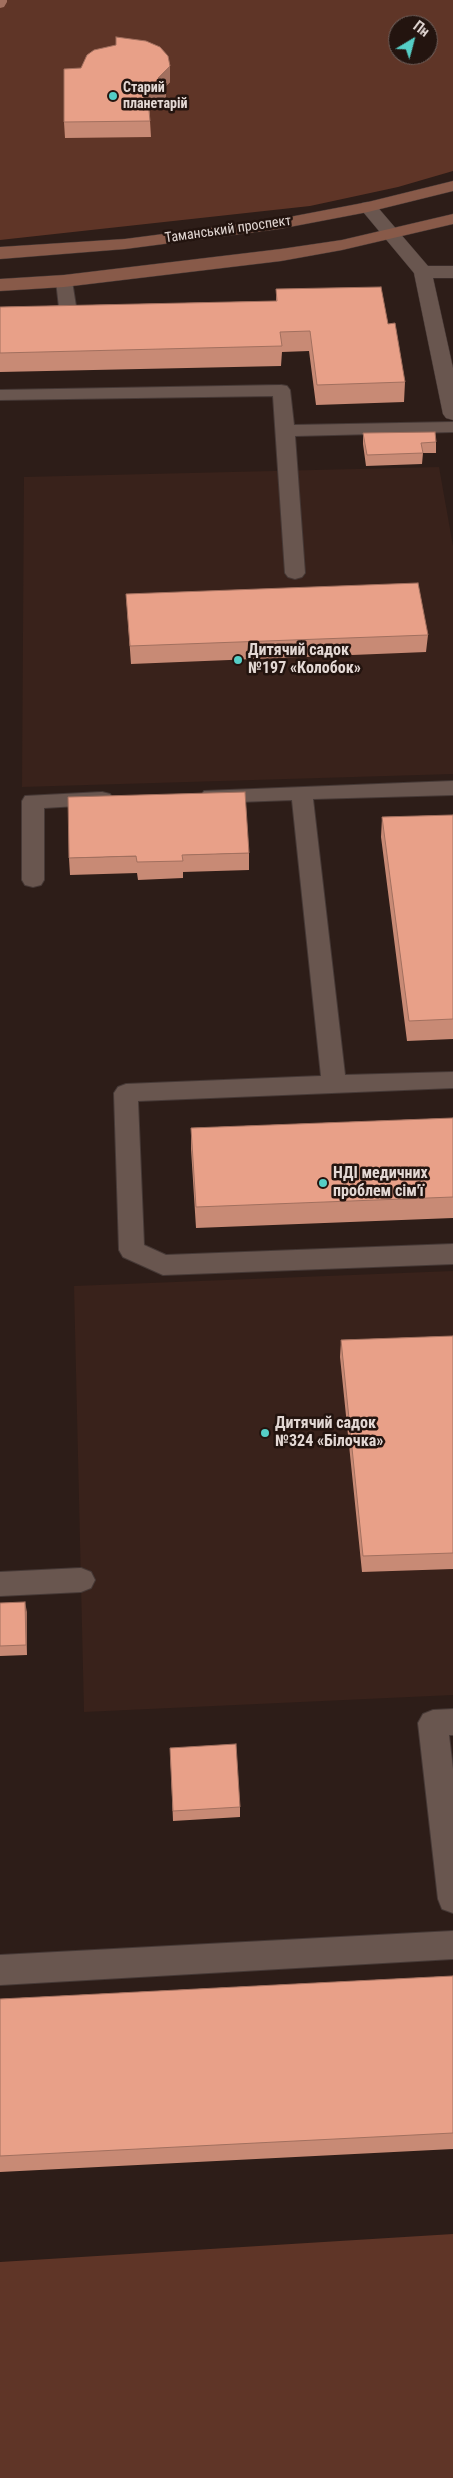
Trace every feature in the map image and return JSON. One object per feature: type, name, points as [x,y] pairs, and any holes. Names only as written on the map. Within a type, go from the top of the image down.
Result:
[{"type":"street","name":"Таманський проспект","points":[[0,253],[125,244],[209,234],[368,207],[453,186]]},
{"type":"street","points":[[368,207],[422,272],[448,373],[453,414]]},
{"type":"street","name":"Таманський проспект","points":[[0,285],[64,281],[203,266],[334,246],[453,219]]},
{"type":"street","points":[[422,272],[453,272]]},
{"type":"lane","points":[[64,281],[70,325]]},
{"type":"lane","points":[[0,395],[79,386],[281,390],[286,431],[296,573]]},
{"type":"lane","points":[[286,431],[453,427]]},
{"type":"lane","points":[[192,796],[453,788]]},
{"type":"lane","points":[[302,793],[334,1084]]},
{"type":"lane","points":[[33,880],[33,802],[123,799]]},
{"type":"lane","points":[[453,1080],[126,1093],[132,1250],[162,1265],[453,1254]]},
{"type":"lane","points":[[0,1584],[81,1580]]},
{"type":"lane","points":[[453,1722],[433,1723],[453,1899]]},
{"type":"lane","points":[[0,1970],[453,1944]]},
{"type":"shaded area","points":[[0,0],[453,0],[453,171],[398,187],[310,206],[0,240]]},
{"type":"shaded area","name":"Дитячий садок №197 «Колобок»","points":[[439,467],[453,546],[453,774],[22,787],[24,477]]},
{"type":"shaded area","name":"Дитячий садок №324 «Білочка»","points":[[453,1271],[453,1695],[84,1712],[74,1286]]},
{"type":"shaded area","points":[[453,2234],[453,2478],[0,2478],[0,2262]]},
{"type":"building","name":"Старий планетарій","points":[[116,37],[146,41],[160,47],[168,56],[170,66],[158,78],[165,82],[147,90],[150,121],[64,122],[64,69],[81,68],[87,55],[94,50],[116,45]]},
{"type":"building","points":[[381,287],[388,324],[395,323],[405,382],[317,385],[310,331],[280,332],[282,346],[0,353],[0,307],[277,301],[276,289]]},
{"type":"building","points":[[435,432],[436,442],[421,443],[423,453],[367,455],[363,433]]},
{"type":"building","points":[[418,583],[428,635],[130,646],[126,594]]},
{"type":"building","points":[[245,792],[249,853],[182,855],[183,861],[137,862],[136,856],[69,858],[68,797]]},
{"type":"building","points":[[453,815],[453,1019],[409,1021],[382,817]]},
{"type":"building","name":"НДІ медичних проблем сім'ї","points":[[453,1118],[453,1197],[196,1207],[191,1128]]},
{"type":"building","points":[[453,1336],[453,1553],[363,1556],[341,1340]]},
{"type":"building","points":[[25,1602],[26,1645],[0,1646],[0,1603]]},
{"type":"building","points":[[236,1744],[240,1807],[173,1811],[170,1748]]},
{"type":"building","points":[[453,1976],[453,2133],[0,2156],[0,1999]]},
{"type":"place","name":"Старий планетарій","points":[[113,96]]},
{"type":"place","name":"Дитячий садок №197 «Колобок»","points":[[238,660]]},
{"type":"place","name":"НДІ медичних проблем сім'ї","points":[[323,1183]]},
{"type":"place","name":"Дитячий садок №324 «Білочка»","points":[[265,1433]]}]
